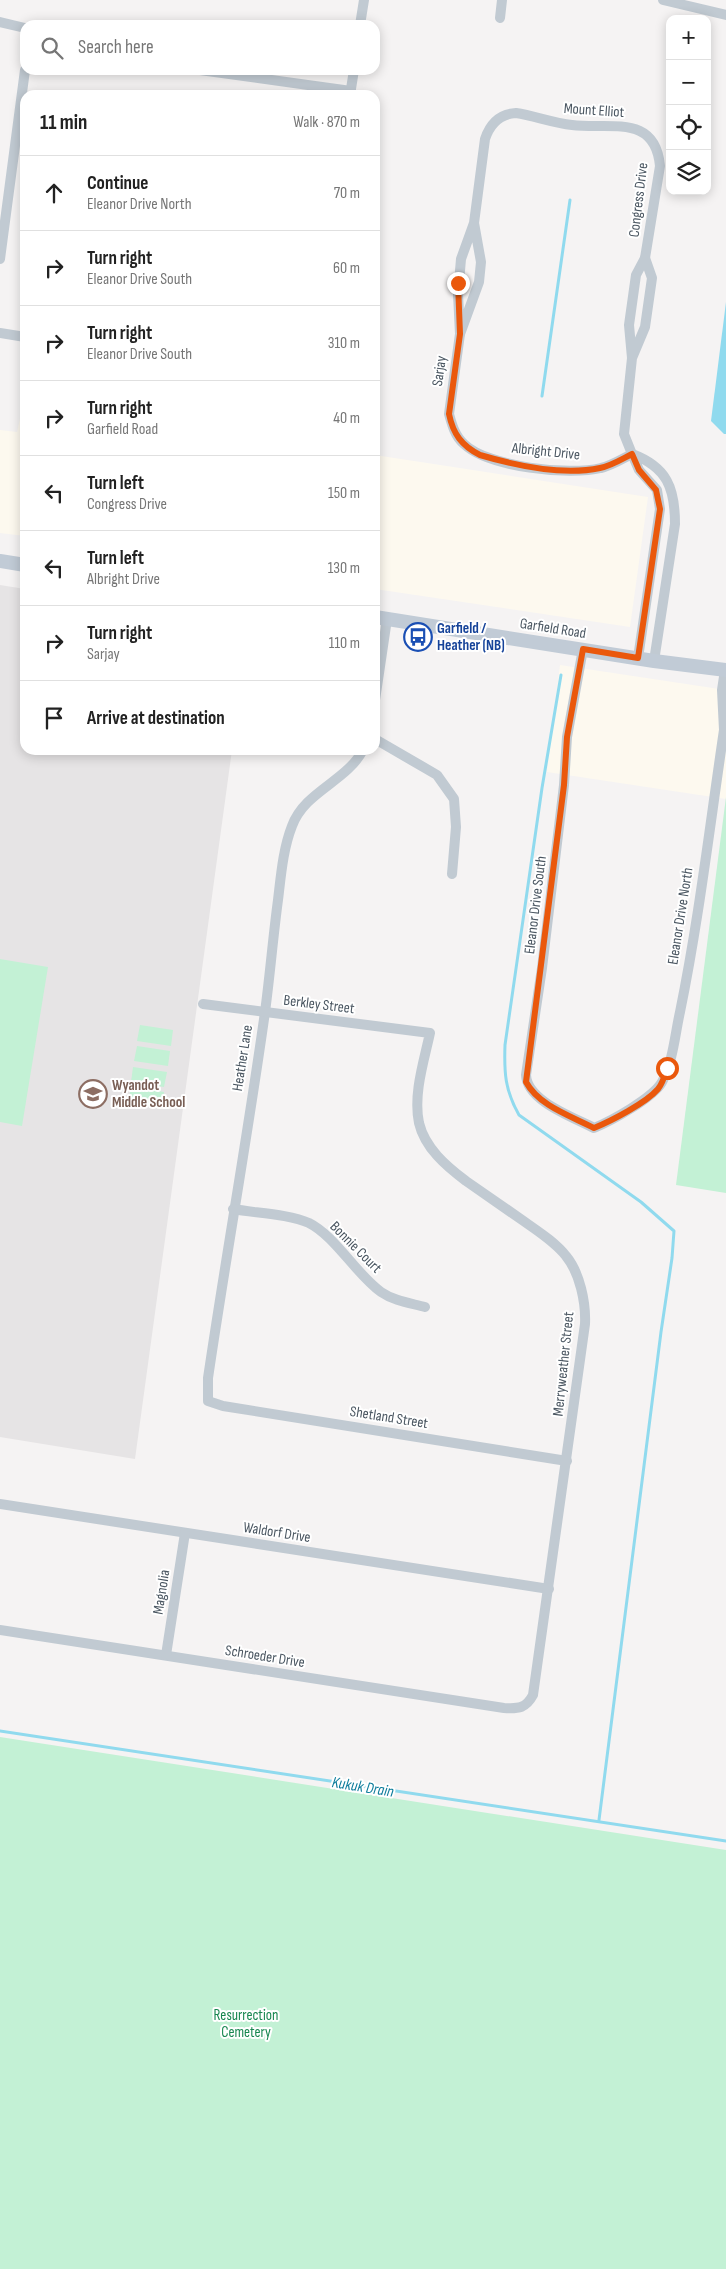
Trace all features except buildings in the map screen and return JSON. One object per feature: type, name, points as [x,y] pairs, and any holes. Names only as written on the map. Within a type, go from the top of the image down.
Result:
[{"type":"main road","points":[[0,561],[20,563]]},
{"type":"main road","name":"Garfield Road","points":[[381,618],[654,661],[725,670]]},
{"type":"street","points":[[361,20],[364,0]]},
{"type":"street","points":[[500,18],[502,0]]},
{"type":"street","points":[[663,0],[726,14]]},
{"type":"street","points":[[0,22],[20,27]]},
{"type":"street","points":[[23,90],[25,75]]},
{"type":"street","points":[[233,75],[331,90]]},
{"type":"street","points":[[351,90],[353,75]]},
{"type":"street","name":"Mount Elliot","points":[[496,119],[516,113],[572,125],[628,126],[652,139],[656,146]]},
{"type":"street","points":[[0,259],[20,114]]},
{"type":"street","name":"Sarjay","points":[[460,440],[452,427],[449,414],[460,334],[458,294],[461,259],[474,224],[485,139],[496,119]]},
{"type":"street","name":"Congress Drive","points":[[638,658],[660,509],[656,490],[639,470],[624,434],[632,358],[630,325],[636,275],[646,258],[660,166],[656,146]]},
{"type":"street","name":"Sarjay","points":[[460,334],[479,282],[480,262],[474,224]]},
{"type":"street","name":"Congress Drive","points":[[632,358],[645,327],[652,278],[646,258]]},
{"type":"street","points":[[0,333],[20,335]]},
{"type":"street","name":"Albright Drive","points":[[460,440],[480,455],[545,469],[583,470],[602,468],[632,454]]},
{"type":"street","points":[[632,454],[649,461],[667,480],[675,502],[675,524],[654,661]]},
{"type":"street","points":[[653,560],[668,562]]},
{"type":"street","points":[[380,632],[381,618]]},
{"type":"street","name":"Eleanor Drive South","points":[[583,649],[567,737],[564,785],[526,1082],[535,1095],[545,1102],[594,1128]]},
{"type":"street","name":"Eleanor Drive North","points":[[594,1128],[611,1121],[656,1090],[663,1081],[667,1068],[685,987],[722,739],[722,690],[725,670]]},
{"type":"street","points":[[380,741],[437,775],[454,799],[456,826],[452,874]]},
{"type":"street","name":"Heather Lane","points":[[208,1401],[208,1378],[265,1013],[282,866],[292,826],[305,804],[321,790],[340,778],[356,762],[360,755]]},
{"type":"street","name":"Berkley Street","points":[[203,1004],[430,1033]]},
{"type":"street","name":"Merryweather Street","points":[[430,1033],[423,1064],[418,1110],[424,1138],[440,1160],[459,1176],[549,1240],[566,1256],[576,1274],[585,1314],[567,1461],[535,1685],[533,1694],[526,1706]]},
{"type":"street","name":"Bonnie Court","points":[[233,1209],[309,1223],[322,1232],[367,1281],[383,1293],[394,1299],[425,1307]]},
{"type":"street","name":"Shetland Street","points":[[208,1401],[223,1406],[567,1461]]},
{"type":"street","name":"Waldorf Drive","points":[[0,1504],[549,1590]]},
{"type":"street","name":"Magnolia","points":[[166,1655],[185,1533]]},
{"type":"street","name":"Schroeder Drive","points":[[0,1630],[504,1708],[526,1706]]},
{"type":"shaded area","points":[[20,418],[20,535],[0,533],[0,430],[17,432]]},
{"type":"shaded area","points":[[380,456],[648,497],[630,627],[380,590]]},
{"type":"shaded area","name":"Wyandot Middle School","points":[[0,585],[20,588],[20,755],[231,755],[135,1459],[0,1437]]},
{"type":"shaded area","points":[[560,665],[726,690],[726,799],[547,772]]},
{"type":"green space","points":[[726,797],[726,1193],[676,1185]]},
{"type":"green space","points":[[0,959],[48,967],[22,1126],[0,1122]]},
{"type":"green space","points":[[140,1025],[173,1030],[171,1046],[137,1041]]},
{"type":"green space","points":[[137,1046],[170,1051],[168,1066],[134,1061]]},
{"type":"green space","points":[[133,1067],[167,1072],[164,1087],[131,1082]]},
{"type":"green space","points":[[131,1087],[164,1092],[162,1108],[128,1103]]},
{"type":"green space","name":"Resurrection Cemetery","points":[[0,1737],[726,1850],[726,2269],[0,2269]]},
{"type":"water","points":[[726,302],[726,434],[724,434],[711,421]]},
{"type":"waterway","points":[[542,396],[570,200]]},
{"type":"waterway","points":[[561,675],[542,788],[505,1045],[506,1081],[519,1115],[641,1202],[674,1231],[599,1820]]},
{"type":"waterway","name":"Kukuk Drain","points":[[0,1731],[726,1841]]},
{"type":"place","name":"Garfield / Heather (NB)","points":[[418,637]]},
{"type":"place","name":"Wyandot Middle School","points":[[93,1094]]},
{"type":"route","points":[[458,283],[460,334],[449,414],[452,427],[464,445],[480,455],[545,469],[583,470],[602,468],[632,454],[639,470],[656,490],[660,509],[638,658],[583,649],[567,737],[564,785],[526,1082],[535,1095],[545,1102],[594,1128],[611,1121],[656,1090],[663,1081],[667,1068]]}]
